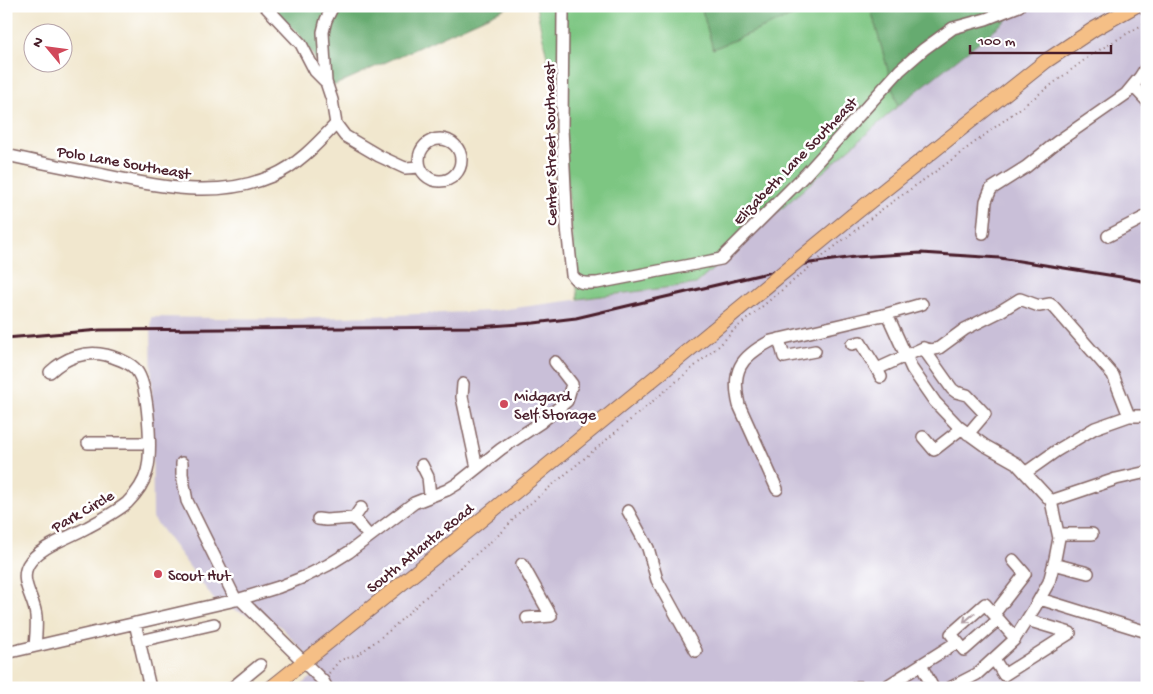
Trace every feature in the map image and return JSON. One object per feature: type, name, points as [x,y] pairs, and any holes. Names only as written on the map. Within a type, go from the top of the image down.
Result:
[{"type":"main road","name":"South Atlanta Road","points":[[272,688],[476,524],[853,215],[1046,61],[1094,29],[1135,6]]},
{"type":"street","points":[[265,6],[300,44],[314,71],[326,82]]},
{"type":"street","points":[[333,6],[326,20],[323,32],[326,82],[332,100],[336,124],[345,136],[379,156],[405,168],[420,168]]},
{"type":"street","name":"Elizabeth Lane Southeast","points":[[572,275],[579,282],[597,283],[721,259],[806,174],[900,70],[924,49],[953,28],[986,19],[1019,6]]},
{"type":"street","points":[[1144,6],[1147,12]]},
{"type":"street","name":"Center Street Southeast","points":[[563,11],[562,128],[567,227],[572,275]]},
{"type":"street","points":[[983,233],[986,201],[990,189],[1026,167],[1057,142],[1109,107],[1133,86],[1147,66]]},
{"type":"street","points":[[1133,86],[1147,101]]},
{"type":"street","name":"Polo Lane Southeast","points":[[6,155],[158,186],[198,190],[230,187],[272,176],[290,165],[315,145],[336,124]]},
{"type":"street","points":[[1108,236],[1147,216]]},
{"type":"street","points":[[852,344],[860,342],[879,373],[923,348],[931,350],[940,348],[964,329],[999,312],[1020,299],[1039,306],[1050,304],[1113,375],[1129,416]]},
{"type":"street","points":[[777,489],[739,404],[736,375],[754,350],[771,341],[922,304]]},
{"type":"street","points":[[887,314],[912,369],[935,402],[964,431],[1016,463],[1051,501],[1059,538],[1048,582],[1040,599],[1015,638],[977,674],[950,688]]},
{"type":"street","points":[[779,340],[784,357],[815,351]]},
{"type":"street","points":[[923,348],[952,389],[967,395],[985,414],[964,431],[934,450],[923,437]]},
{"type":"street","name":"Park Circle","points":[[35,646],[36,615],[34,604],[26,586],[27,567],[38,553],[87,528],[127,502],[143,482],[148,470],[147,409],[142,381],[137,371],[131,365],[112,357],[92,353],[68,359],[50,372]]},
{"type":"street","points":[[6,654],[238,599],[279,587],[328,565],[401,512],[447,490],[567,401],[572,384],[555,362]]},
{"type":"street","points":[[463,384],[462,397],[477,468]]},
{"type":"street","points":[[1025,473],[1056,451],[1095,428],[1129,416],[1147,416]]},
{"type":"street","points":[[88,443],[149,442]]},
{"type":"street","points":[[182,463],[182,474],[188,501],[238,599],[304,662],[325,685]]},
{"type":"street","points":[[422,466],[428,477],[429,497]]},
{"type":"street","points":[[1051,501],[1116,479],[1147,472]]},
{"type":"street","points":[[354,518],[361,508]]},
{"type":"street","points":[[628,510],[648,548],[657,580],[696,651]]},
{"type":"street","points":[[354,518],[369,536]]},
{"type":"street","points":[[318,519],[354,518]]},
{"type":"street","points":[[1058,534],[1092,534]]},
{"type":"street","points":[[1013,560],[1025,574],[996,617],[964,650],[950,634],[985,604],[996,617],[1015,638]]},
{"type":"street","points":[[522,564],[551,616],[527,618]]},
{"type":"street","points":[[1054,564],[1088,573]]},
{"type":"street","points":[[1040,599],[1147,632]]},
{"type":"street","points":[[994,659],[1004,675],[1070,633],[1027,620]]},
{"type":"street","points":[[135,623],[150,688]]},
{"type":"street","points":[[140,641],[214,624]]},
{"type":"street","points":[[884,688],[957,642]]},
{"type":"street","points":[[232,688],[260,665]]},
{"type":"street","points":[[921,665],[933,688]]},
{"type":"path","points":[[325,685],[335,665],[340,660],[358,654],[390,631],[428,595],[502,532],[519,513],[823,256],[881,210],[942,167],[1091,55],[1147,22]]},
{"type":"shaded area","points":[[1024,6],[1147,6],[1147,688],[297,688],[321,670],[279,625],[218,605],[153,518],[151,317],[295,319],[492,311],[696,284],[880,120]]},
{"type":"green space","points":[[271,6],[510,6],[333,86],[301,37]]},
{"type":"green space","points":[[536,6],[701,6],[713,49],[815,6],[870,6],[898,106],[696,284],[578,299],[562,127]]},
{"type":"green space","points":[[701,6],[815,6],[713,49]]},
{"type":"green space","points":[[870,6],[1024,6],[898,106]]},
{"type":"railway","points":[[6,338],[100,330],[478,327],[534,323],[576,318],[810,263],[855,257],[921,253],[1000,258],[1147,282]]},
{"type":"place","name":"Midgard Self Storage","points":[[504,404]]},
{"type":"place","name":"Scout Hut","points":[[158,574]]}]
